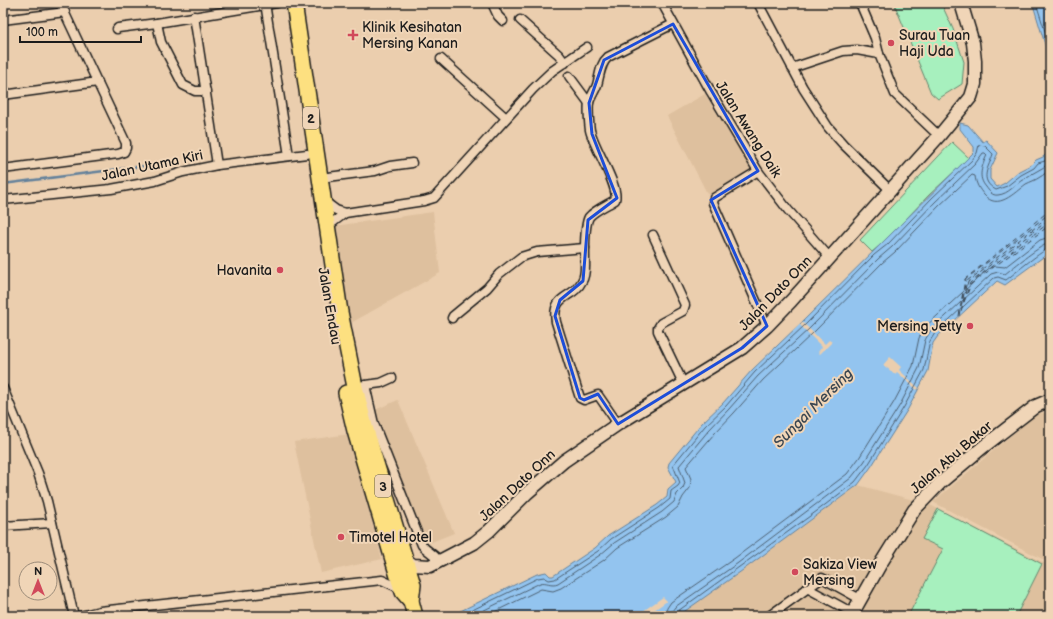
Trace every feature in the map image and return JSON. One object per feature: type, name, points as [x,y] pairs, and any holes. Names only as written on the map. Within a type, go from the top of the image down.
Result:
[{"type":"highway","name":"Jalan Endau","points":[[284,3],[306,154],[325,232],[340,312],[360,386],[400,562]]},
{"type":"highway","name":"Jalan Endau","points":[[294,3],[323,200],[330,314],[354,431],[400,562],[415,616]]},
{"type":"main road","name":"Jalan Dato Onn","points":[[409,593],[418,577],[434,563],[463,549],[482,537],[547,475],[578,451],[618,424],[742,348],[767,326],[939,136],[971,97],[975,84],[975,61],[973,43],[961,3]]},
{"type":"main road","name":"Jalan Abu Bakar","points":[[852,614],[902,526],[914,510],[940,483],[1036,406],[1050,400]]},
{"type":"main road","points":[[400,562],[413,564],[434,563]]},
{"type":"street","points":[[3,169],[118,154],[124,152],[126,148],[126,143],[60,3]]},
{"type":"street","points":[[117,29],[277,3]]},
{"type":"street","points":[[492,3],[502,21]]},
{"type":"street","name":"Jalan Awang Daik","points":[[662,3],[711,92],[758,171],[783,205],[830,258]]},
{"type":"street","points":[[758,3],[792,68],[828,126],[890,190]]},
{"type":"street","points":[[860,3],[875,38],[895,94],[939,136]]},
{"type":"street","points":[[266,4],[289,156]]},
{"type":"street","points":[[3,20],[64,12]]},
{"type":"street","points":[[194,16],[217,165]]},
{"type":"street","points":[[520,20],[565,63]]},
{"type":"street","points":[[157,23],[161,42],[183,85],[195,91],[206,91]]},
{"type":"street","points":[[618,424],[598,395],[584,400],[580,398],[556,322],[556,306],[560,300],[577,288],[583,281],[587,225],[590,216],[616,198],[610,177],[590,130],[589,103],[597,86],[604,60],[673,24]]},
{"type":"street","points":[[323,200],[336,210],[344,213],[424,201],[434,198],[540,82],[587,47]]},
{"type":"street","points":[[792,68],[843,50],[857,50],[880,54]]},
{"type":"street","points":[[441,59],[506,118]]},
{"type":"street","points":[[569,76],[589,103]]},
{"type":"street","points":[[3,95],[98,82]]},
{"type":"street","name":"Jalan Utama Kiri","points":[[3,200],[111,189],[155,181],[183,172],[217,165],[306,154]]},
{"type":"street","points":[[320,178],[380,170],[390,166],[412,163]]},
{"type":"street","points":[[758,171],[714,198],[713,203],[767,326]]},
{"type":"street","points":[[325,232],[344,213]]},
{"type":"street","points":[[653,235],[685,305],[683,312],[661,323],[658,328],[658,331],[684,384]]},
{"type":"street","points":[[452,318],[452,316],[487,288],[499,274],[521,257],[537,252],[585,248]]},
{"type":"street","points":[[360,386],[380,383],[392,378]]},
{"type":"street","points":[[3,388],[38,473],[47,501],[74,616]]},
{"type":"street","points":[[1036,406],[1050,408]]},
{"type":"street","points":[[369,425],[422,545],[424,548],[433,553],[434,563]]},
{"type":"street","points":[[3,526],[52,523]]},
{"type":"street","points":[[382,580],[400,562]]},
{"type":"street","points":[[769,616],[822,578],[860,599]]},
{"type":"street","points":[[80,616],[107,610],[382,580],[409,593]]},
{"type":"street","points":[[807,588],[852,614]]},
{"type":"highlighted area","points":[[673,24],[758,171],[711,200],[767,326],[742,348],[618,424],[598,394],[584,400],[580,398],[555,316],[560,300],[583,281],[588,220],[617,198],[592,134],[589,103],[604,60]]},
{"type":"shaded area","points":[[705,94],[752,171],[708,195],[667,116]]},
{"type":"shaded area","points":[[433,212],[440,273],[349,324],[334,226]]},
{"type":"shaded area","points":[[398,400],[454,533],[419,547],[368,413]]},
{"type":"shaded area","points":[[1040,413],[1049,413],[1050,415],[1050,563],[933,502],[1034,416]]},
{"type":"shaded area","points":[[349,434],[382,559],[321,573],[294,442]]},
{"type":"shaded area","points":[[858,485],[928,504],[1050,566],[1050,616],[678,616]]},
{"type":"green space","points":[[894,3],[941,3],[953,29],[964,62],[962,84],[938,99],[931,93]]},
{"type":"green space","points":[[952,142],[969,158],[929,195],[885,241],[872,252],[860,240]]},
{"type":"green space","points":[[938,509],[1042,564],[1016,616],[908,616],[943,549],[922,539]]},
{"type":"water","points":[[1032,3],[1050,3],[1050,61],[1034,8]]},
{"type":"water","name":"Sungai Mersing","points":[[960,123],[968,125],[983,142],[986,140],[998,153],[990,170],[990,179],[997,187],[1050,151],[1050,252],[1005,285],[997,281],[938,336],[933,343],[928,371],[908,409],[858,485],[678,616],[450,616],[537,574],[546,572],[550,576],[553,576],[595,548],[608,536],[667,497],[668,489],[676,482],[668,467],[669,463],[702,423],[723,403],[752,370],[974,152],[974,147],[960,129]]},
{"type":"pier","points":[[802,322],[825,344],[829,340],[832,342],[820,354],[818,352],[822,347],[800,325]]},
{"type":"pier","points":[[890,357],[901,367],[899,370],[919,388],[917,390],[897,372],[895,374],[883,365]]},
{"type":"pier","points":[[663,597],[667,601],[650,613],[652,616],[636,616]]},
{"type":"waterway","points":[[3,184],[174,162]]},
{"type":"ferry route","points":[[959,316],[965,279],[1050,210]]},
{"type":"ferry route","points":[[962,299],[966,279],[1050,213]]},
{"type":"ferry route","points":[[961,307],[967,281],[1050,216]]},
{"type":"ferry route","points":[[963,302],[968,282],[1050,219]]},
{"type":"ferry route","points":[[961,311],[970,283],[1050,222]]},
{"type":"ferry route","points":[[964,302],[971,284],[1050,225]]},
{"type":"place","name":"Klinik Kesihatan Mersing Kanan","points":[[353,35]]},
{"type":"place","name":"Surau Tuan Haji Uda","points":[[891,43]]},
{"type":"place","name":"Havanita","points":[[280,270]]},
{"type":"place","name":"Mersing Jetty","points":[[970,326]]},
{"type":"place","name":"Timotel Hotel","points":[[341,537]]},
{"type":"place","name":"Sakiza View Mersing","points":[[795,572]]}]
